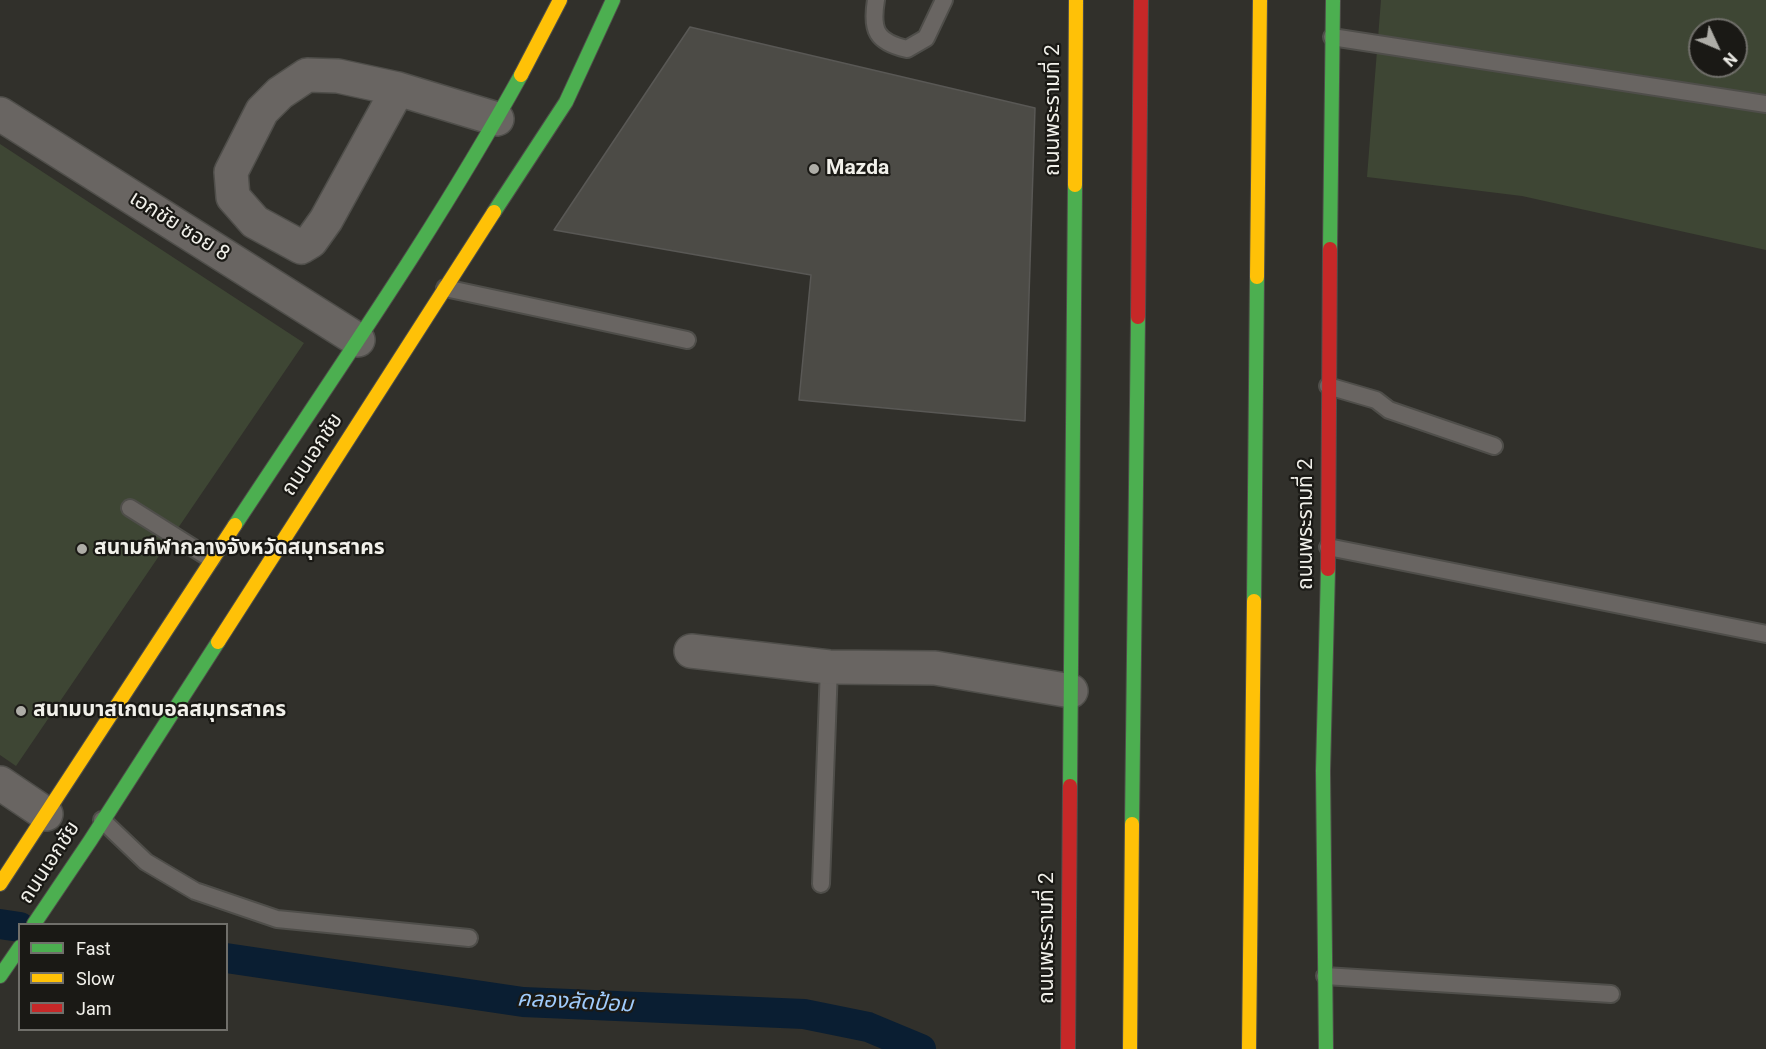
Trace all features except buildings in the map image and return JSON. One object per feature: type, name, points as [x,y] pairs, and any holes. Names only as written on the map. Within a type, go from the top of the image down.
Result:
[{"type":"main road","name":"ถนนเอกชัย","points":[[0,884],[211,559],[363,343],[497,119],[560,0]]},
{"type":"main road","name":"ถนนเอกชัย","points":[[35,923],[392,360],[445,288],[566,102],[613,0]]},
{"type":"main road","name":"ถนนพระรามที่ 2","points":[[1068,1049],[1076,0]]},
{"type":"main road","points":[[1130,1049],[1141,0]]},
{"type":"main road","points":[[1249,1049],[1260,0]]},
{"type":"main road","name":"ถนนพระรามที่ 2","points":[[1326,1049],[1323,771],[1328,547],[1333,0]]},
{"type":"main road","points":[[1,975],[18,950]]},
{"type":"street","points":[[398,89],[326,219],[311,241],[301,247],[255,222],[233,197],[231,172],[262,111],[280,93],[307,75],[338,76],[398,89],[497,119]]},
{"type":"street","name":"เอกชัย ซอย 8","points":[[0,114],[363,343]]},
{"type":"street","points":[[691,651],[829,667],[935,668],[1071,691]]},
{"type":"street","points":[[0,783],[46,814]]},
{"type":"lane","points":[[876,0],[875,28],[880,36],[890,45],[907,49],[926,38],[944,0]]},
{"type":"lane","points":[[1332,37],[1766,104]]},
{"type":"lane","points":[[445,288],[687,340]]},
{"type":"lane","points":[[1328,386],[1376,400],[1389,410],[1494,446]]},
{"type":"lane","points":[[130,508],[211,559]]},
{"type":"lane","points":[[1328,547],[1766,634]]},
{"type":"lane","points":[[821,884],[829,667]]},
{"type":"lane","points":[[102,820],[146,862],[195,891],[277,919],[469,938]]},
{"type":"lane","points":[[1325,976],[1611,994]]},
{"type":"green space","points":[[1381,0],[1766,0],[1766,250],[1522,196],[1367,177]]},
{"type":"green space","name":"สนามกีฬากลางจังหวัดสมุทรสาคร","points":[[0,144],[304,343],[16,766],[0,755]]},
{"type":"waterway","name":"คลองลัดป้อม","points":[[0,924],[18,927]]},
{"type":"waterway","name":"คลองลัดป้อม","points":[[228,958],[523,1002],[804,1014],[868,1027],[921,1049]]},
{"type":"traffic: fast","points":[[494,212],[566,102],[613,0]]},
{"type":"traffic: fast","points":[[1330,249],[1333,0]]},
{"type":"traffic: fast","points":[[235,525],[419,247],[521,75]]},
{"type":"traffic: fast","points":[[1070,786],[1075,185]]},
{"type":"traffic: fast","points":[[1254,601],[1257,277]]},
{"type":"traffic: fast","points":[[1132,824],[1138,317]]},
{"type":"traffic: fast","points":[[1326,1049],[1323,771],[1328,569]]},
{"type":"traffic: fast","points":[[35,923],[218,642]]},
{"type":"traffic: fast","points":[[0,976],[18,950]]},
{"type":"traffic: slow","points":[[521,75],[560,0]]},
{"type":"traffic: slow","points":[[1075,185],[1076,0]]},
{"type":"traffic: slow","points":[[1257,277],[1260,0]]},
{"type":"traffic: slow","points":[[218,642],[494,212]]},
{"type":"traffic: slow","points":[[0,884],[235,525]]},
{"type":"traffic: slow","points":[[1249,1049],[1254,601]]},
{"type":"traffic: slow","points":[[1130,1049],[1132,824]]},
{"type":"traffic: jam","points":[[1138,317],[1141,0]]},
{"type":"traffic: jam","points":[[1328,569],[1330,249]]},
{"type":"traffic: jam","points":[[1068,1049],[1070,786]]},
{"type":"place","name":"Mazda","points":[[814,169]]},
{"type":"place","name":"สนามกีฬากลางจังหวัดสมุทรสาคร","points":[[82,549]]},
{"type":"place","name":"สนามบาสเกตบอลสมุทรสาคร","points":[[21,711]]}]
